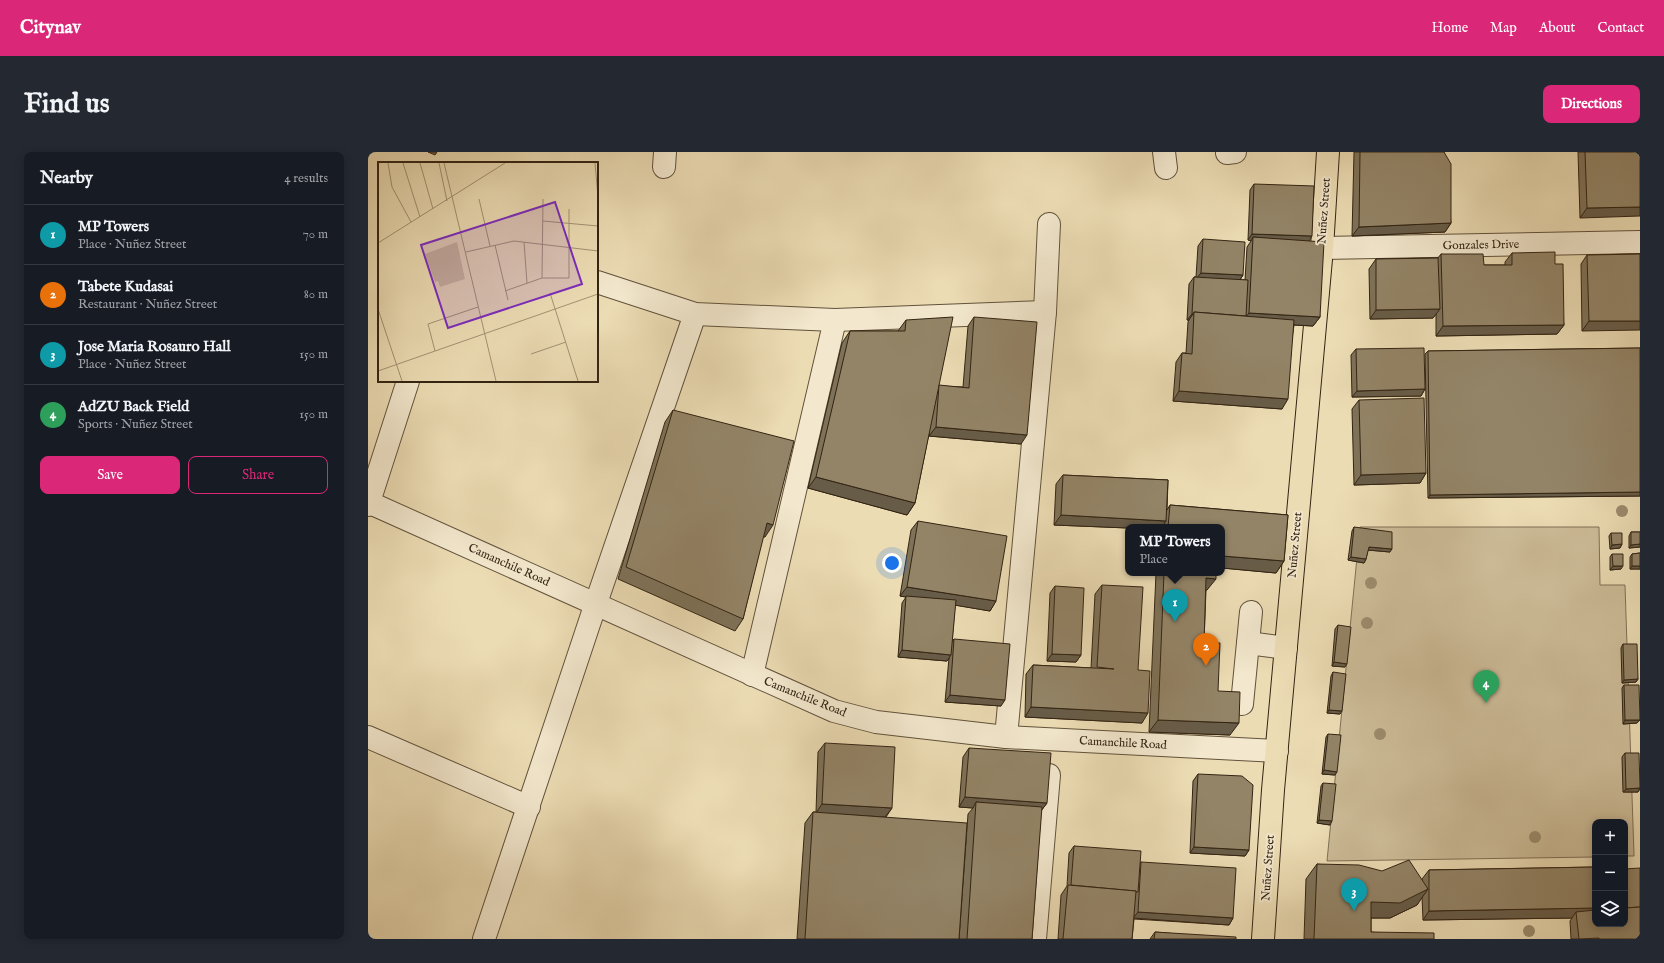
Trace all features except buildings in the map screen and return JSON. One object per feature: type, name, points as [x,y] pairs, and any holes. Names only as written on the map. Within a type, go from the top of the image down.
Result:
[{"type":"main road","name":"Nuñez Street","points":[[1263,939],[1277,751],[1322,248],[1328,152]]},
{"type":"street","points":[[1006,736],[1045,312],[1049,224]]},
{"type":"street","name":"Gonzales Drive","points":[[1322,248],[1640,242]]},
{"type":"street","points":[[598,282],[695,314],[836,320],[1045,312]]},
{"type":"street","points":[[484,939],[596,603],[695,314]]},
{"type":"street","points":[[752,675],[836,320]]},
{"type":"street","points":[[368,503],[408,382]]},
{"type":"street","name":"Camanchile Road","points":[[368,503],[596,603],[834,711],[876,722],[1006,736],[1277,751]]},
{"type":"street","points":[[1242,704],[1251,612]]},
{"type":"street","points":[[1248,643],[1286,648]]},
{"type":"street","points":[[368,736],[528,807]]},
{"type":"street","points":[[1035,939],[1052,739]]},
{"type":"shaded area","points":[[1360,527],[1599,527],[1600,585],[1625,585],[1634,856],[1628,856],[1628,819],[1592,819],[1592,857],[1327,861]]},
{"type":"place","name":"MP Towers","points":[[1175,622]]},
{"type":"place","name":"Tabete Kudasai","points":[[1206,666]]},
{"type":"place","name":"AdZU Back Field","points":[[1486,703]]},
{"type":"place","name":"Jose Maria Rosauro Hall","points":[[1354,911]]}]
